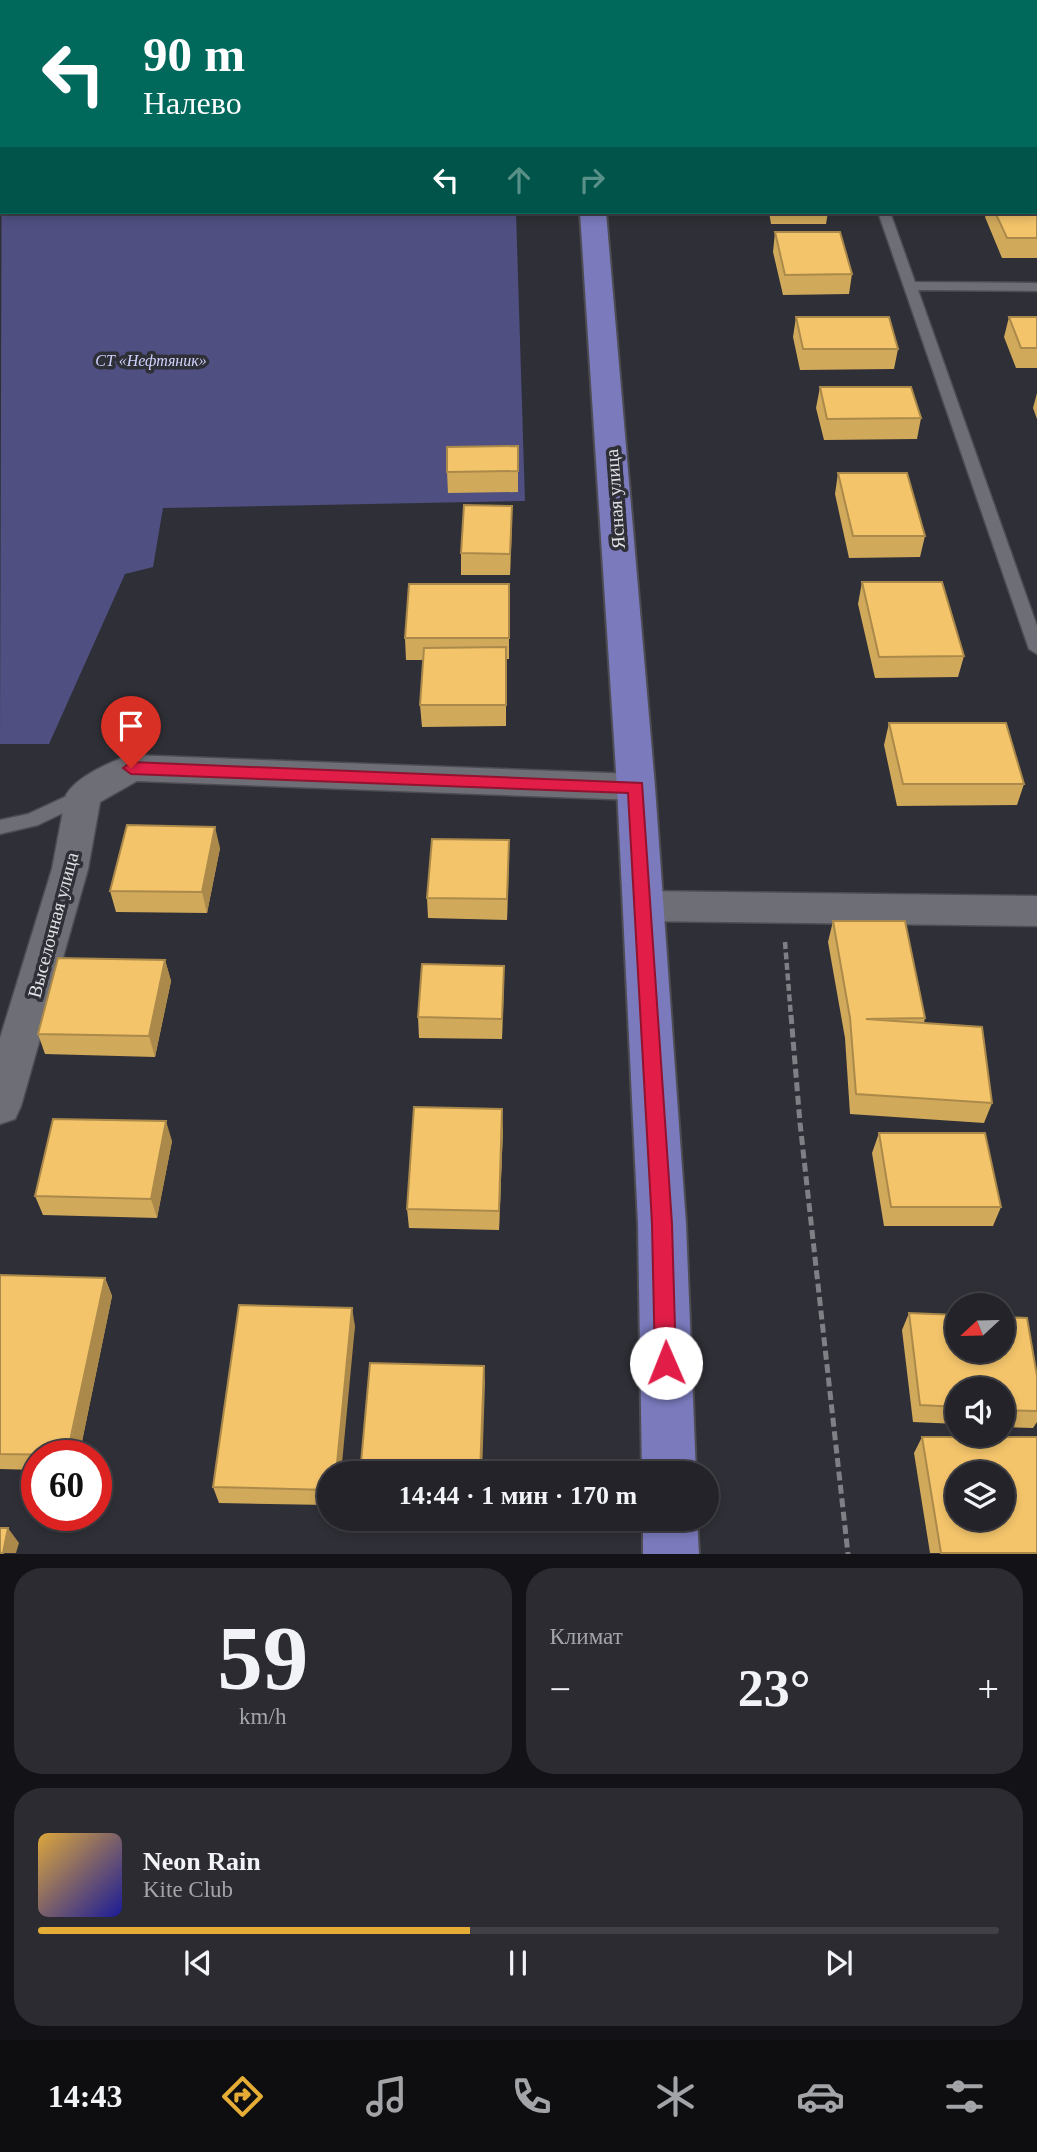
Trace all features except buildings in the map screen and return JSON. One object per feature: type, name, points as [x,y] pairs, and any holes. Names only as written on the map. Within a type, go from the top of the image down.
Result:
[{"type":"main road","name":"Ясная улица","points":[[593,214],[636,787],[662,1224],[668,1461]]},
{"type":"main road","points":[[670,1531],[671,1553]]},
{"type":"street","points":[[84,794],[131,768],[636,787]]},
{"type":"street","name":"Выселочная улица","points":[[0,1106],[70,869],[84,794]]},
{"type":"street","points":[[643,906],[1037,911]]},
{"type":"lane","points":[[885,214],[1037,649]]},
{"type":"lane","points":[[910,286],[1037,287]]},
{"type":"lane","points":[[0,827],[32,820],[84,794]]},
{"type":"path","points":[[782,907],[800,1123],[848,1553]]},
{"type":"green space","name":"СТ «Нефтяник»","points":[[2,214],[516,214],[525,501],[163,508],[153,567],[125,574],[49,744],[0,744]]},
{"type":"route","points":[[131,768],[636,787],[662,1224],[666,1363]]}]
